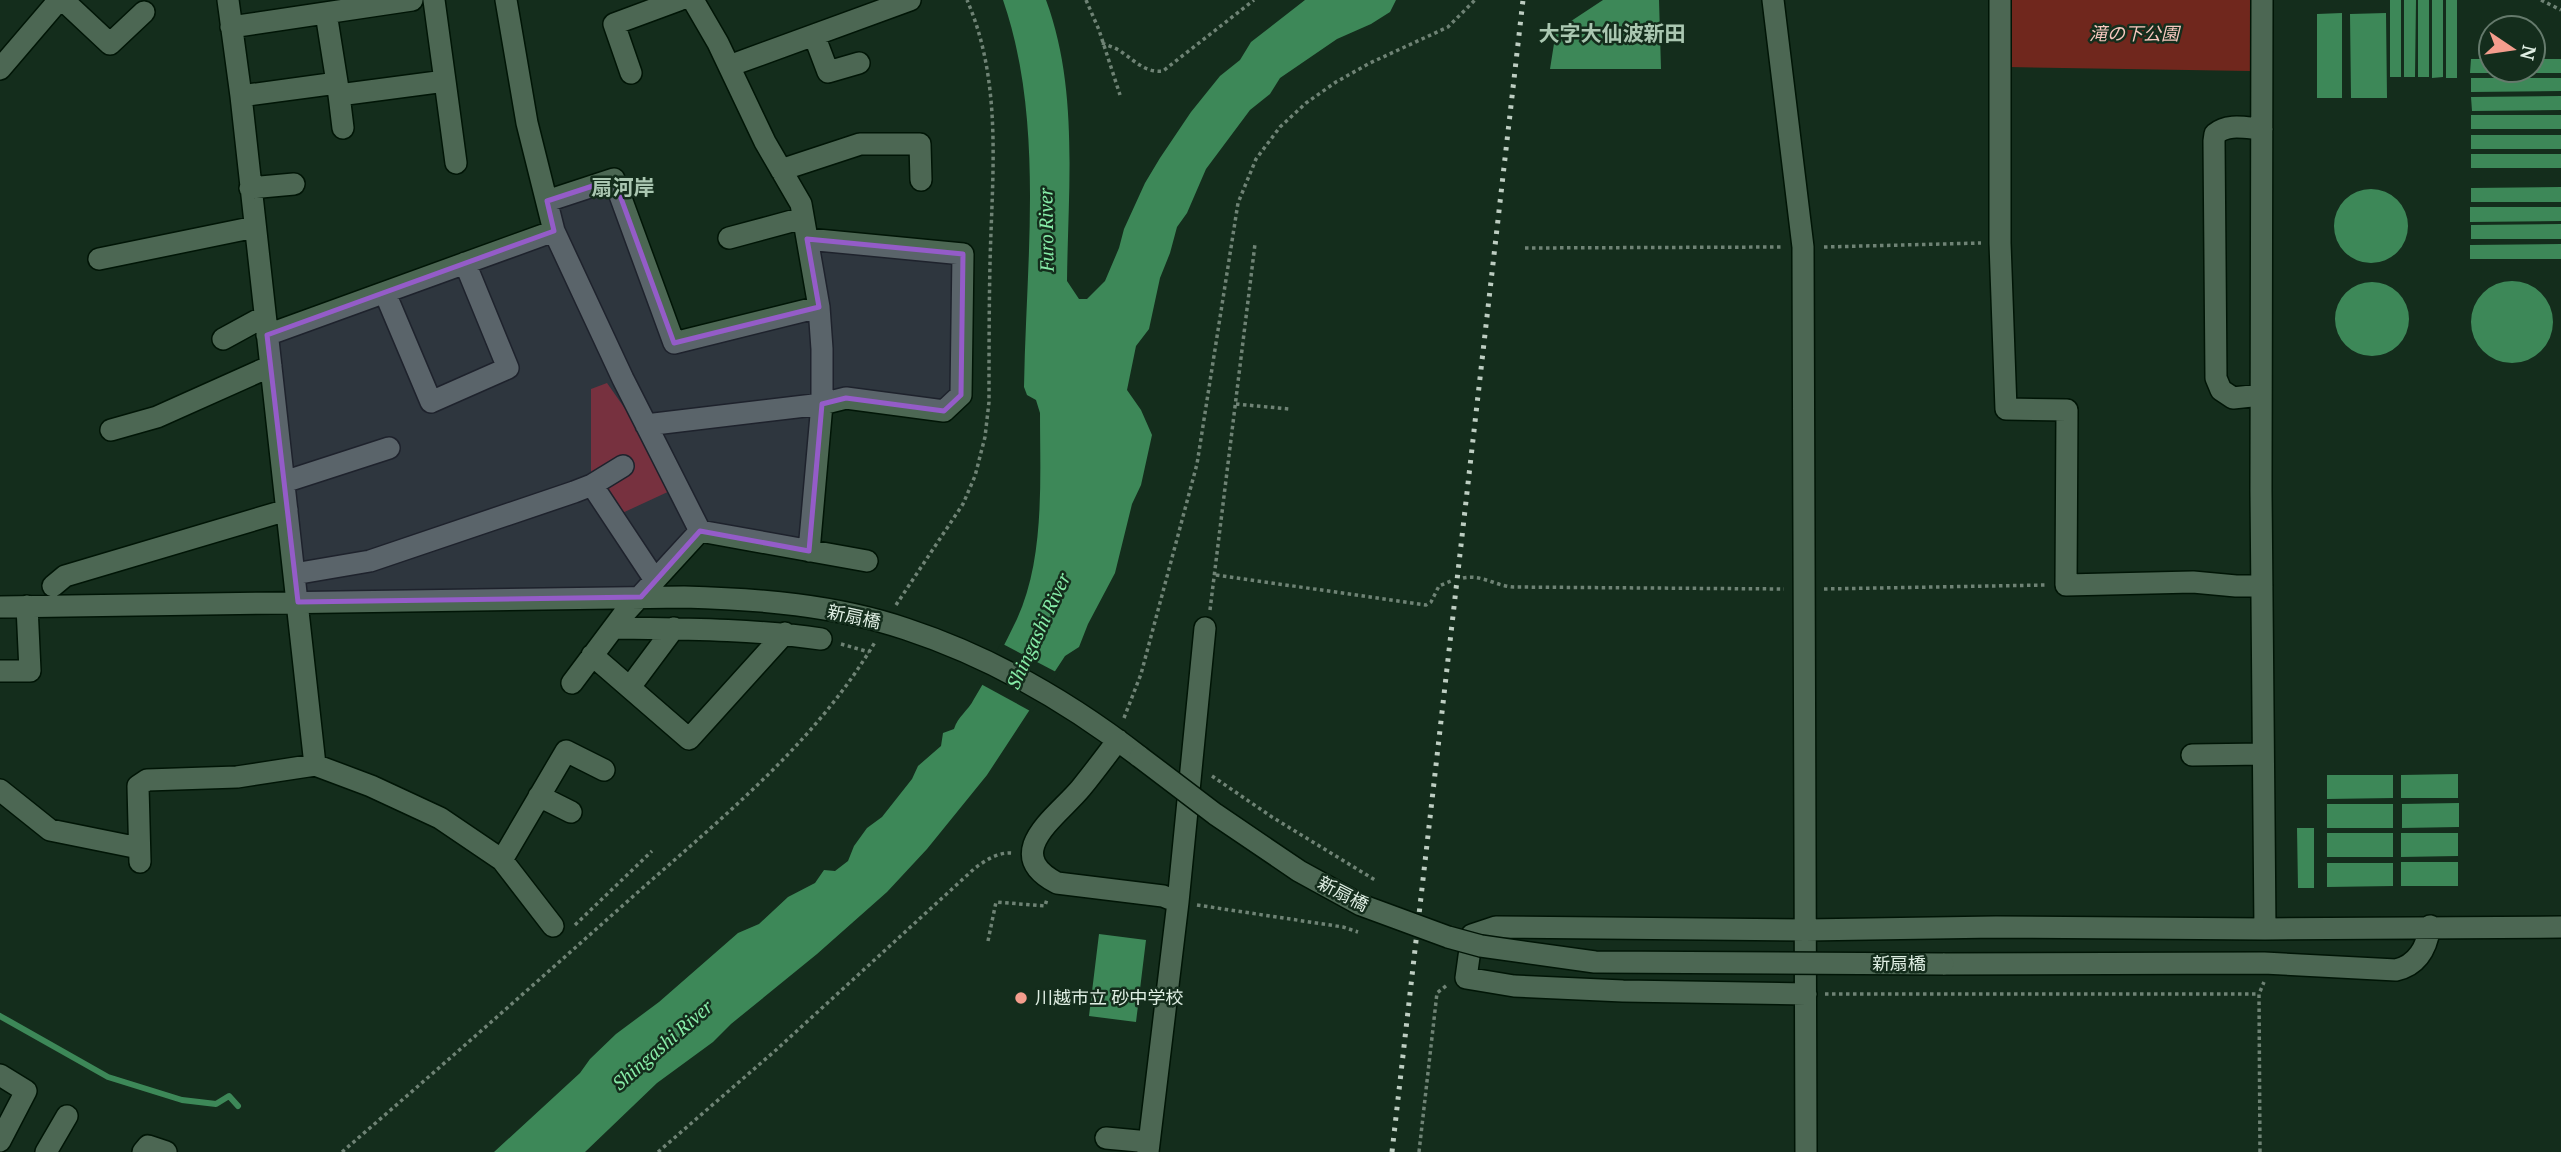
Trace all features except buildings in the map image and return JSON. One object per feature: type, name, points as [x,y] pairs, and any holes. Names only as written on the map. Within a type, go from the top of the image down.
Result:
[{"type":"street","points":[[0,69],[61,0],[110,44],[144,12]]},
{"type":"street","points":[[231,27],[334,8],[412,0]]},
{"type":"street","points":[[434,0],[456,163]]},
{"type":"street","points":[[506,0],[527,124],[554,231],[646,425],[700,531]]},
{"type":"street","points":[[631,73],[614,24],[679,0]]},
{"type":"street","points":[[693,0],[801,204],[819,307],[822,349],[822,404],[809,551]]},
{"type":"street","points":[[729,66],[909,0]]},
{"type":"street","points":[[2000,0],[2000,243],[2006,409],[2067,410],[2066,585],[2193,583],[2262,586]]},
{"type":"street","points":[[226,2],[241,96],[315,765]]},
{"type":"street","points":[[1773,3],[1803,247],[1806,1152]]},
{"type":"street","points":[[2262,6],[2261,395],[2265,929]]},
{"type":"street","points":[[334,8],[343,128]]},
{"type":"street","points":[[814,35],[828,72],[859,63]]},
{"type":"street","points":[[241,96],[445,81]]},
{"type":"street","points":[[2261,395],[2233,398],[2221,390],[2217,378],[2214,141],[2215,134],[2230,127],[2262,129]]},
{"type":"street","points":[[781,170],[860,144],[920,144],[921,180]]},
{"type":"street","points":[[547,201],[614,179],[674,343],[819,307]]},
{"type":"street","points":[[250,188],[293,184]]},
{"type":"street","points":[[99,258],[255,227]]},
{"type":"street","points":[[646,425],[822,404],[846,398],[944,411],[961,395],[963,254],[805,228],[729,238]]},
{"type":"street","points":[[223,339],[385,293],[554,231]]},
{"type":"street","points":[[385,293],[431,402],[508,369],[465,264]]},
{"type":"street","points":[[111,430],[157,417],[271,366]]},
{"type":"street","points":[[284,482],[389,448]]},
{"type":"street","points":[[294,575],[370,561],[592,485],[623,466]]},
{"type":"street","points":[[592,485],[655,580]]},
{"type":"street","points":[[53,586],[65,576],[287,510]]},
{"type":"street","points":[[700,531],[867,561]]},
{"type":"street","points":[[572,683],[655,580],[700,531]]},
{"type":"street","name":"新扇橋","points":[[0,607],[641,597],[731,598],[778,602],[843,613],[904,628],[1002,668],[1088,718],[1119,731],[1140,757],[1215,814],[1299,871],[1361,905],[1448,937],[1481,946],[1595,962],[2264,963],[2396,970],[2407,968],[2423,950],[2429,938],[2430,926]]},
{"type":"street","points":[[0,671],[30,671],[27,606]]},
{"type":"street","points":[[615,628],[785,633],[827,640]]},
{"type":"street","points":[[630,688],[674,628]]},
{"type":"street","points":[[1106,1138],[1148,1147],[1178,902],[1206,628]]},
{"type":"street","points":[[593,655],[689,738],[785,633]]},
{"type":"street","points":[[1119,731],[1081,788],[1035,839],[1032,853],[1037,869],[1057,883],[1163,896],[1178,902]]},
{"type":"street","points":[[502,860],[566,751],[604,770]]},
{"type":"street","points":[[2192,755],[2263,754]]},
{"type":"street","points":[[0,790],[50,830],[139,855],[138,786],[147,780],[237,777],[315,765],[370,786],[440,818],[502,860],[553,926]]},
{"type":"street","points":[[539,796],[571,812]]},
{"type":"street","points":[[1806,994],[1514,986],[1466,978],[1472,935],[1496,927],[1806,930],[1996,927],[2561,927]]},
{"type":"street","points":[[0,1075],[26,1091],[0,1141]]},
{"type":"street","points":[[46,1152],[67,1116]]},
{"type":"street","points":[[143,1152],[148,1146],[166,1152]]},
{"type":"path","points":[[1086,0],[1119,95]]},
{"type":"path","points":[[1102,43],[1121,51],[1140,66],[1155,72],[1163,71],[1254,0]]},
{"type":"path","points":[[1119,731],[1141,674],[1197,464],[1238,202],[1256,159],[1280,127],[1306,103],[1370,62],[1448,27],[1475,0]]},
{"type":"path","points":[[2541,0],[2561,10]]},
{"type":"path","points":[[1525,248],[2000,243]]},
{"type":"path","points":[[1206,628],[1216,575],[1255,244]]},
{"type":"path","points":[[1236,404],[1289,409]]},
{"type":"path","points":[[1216,575],[1426,604],[1432,602],[1438,586],[1451,581]]},
{"type":"path","points":[[1463,578],[1478,577],[1499,586],[1513,587],[1805,589],[2066,585]]},
{"type":"path","points":[[342,1152],[489,1026],[752,791],[800,743],[850,682],[869,652],[827,640]]},
{"type":"path","points":[[1190,770],[1216,777],[1272,817],[1375,880]]},
{"type":"path","points":[[553,926],[566,933],[652,851]]},
{"type":"path","points":[[658,1152],[776,1050],[975,868],[987,859],[1006,852],[1015,853]]},
{"type":"path","points":[[988,941],[996,901],[1045,906],[1048,897]]},
{"type":"path","points":[[1178,902],[1343,927],[1358,932]]},
{"type":"path","points":[[2260,1152],[2259,994],[2265,981],[2264,963]]},
{"type":"path","points":[[1419,1152],[1437,993],[1445,986],[1466,978]]},
{"type":"path","points":[[1806,994],[2259,994]]},
{"type":"highlighted area","points":[[614,179],[674,343],[819,307],[807,239],[963,254],[961,395],[944,411],[846,398],[822,404],[809,551],[700,531],[641,597],[298,602],[267,335],[554,231],[547,201]]},
{"type":"green space","name":"滝の下公園","points":[[2009,0],[2250,0],[2250,71],[2009,67]]},
{"type":"green space","points":[[607,383],[647,440],[672,490],[618,515],[591,477],[591,389]]},
{"type":"water","points":[[1003,0],[1046,0],[1056,34],[1063,68],[1069,139],[1067,281],[1079,299],[1087,299],[1105,281],[1124,229],[1160,158],[1191,112],[1220,76],[1240,60],[1251,42],[1305,0],[1396,0],[1390,12],[1337,39],[1280,78],[1270,94],[1250,110],[1206,169],[1187,213],[1177,227],[1160,278],[1149,329],[1136,346],[1127,390],[1141,410],[1152,435],[1141,485],[1132,504],[1115,573],[1079,647],[1065,656],[987,775],[927,849],[887,892],[713,1042],[657,1083],[585,1152],[494,1152],[580,1073],[590,1059],[616,1034],[659,1002],[738,933],[759,924],[788,897],[815,883],[824,870],[835,871],[848,861],[854,846],[867,828],[882,817],[912,779],[918,766],[941,746],[943,733],[954,729],[986,679],[1017,619],[1026,595],[1037,544],[1040,413],[1036,400],[1027,395],[1024,387],[1029,143],[1016,46]]},
{"type":"water","points":[[1603,0],[1659,0],[1661,69],[1550,69],[1556,31]]},
{"type":"water","points":[[2390,0],[2401,0],[2401,77],[2390,77]]},
{"type":"water","points":[[2404,0],[2416,0],[2415,77],[2404,77]]},
{"type":"water","points":[[2418,0],[2429,0],[2429,77],[2418,77]]},
{"type":"water","points":[[2432,0],[2443,0],[2443,77],[2432,78]]},
{"type":"water","points":[[2446,0],[2457,0],[2457,78],[2446,78]]},
{"type":"water","points":[[2342,13],[2342,98],[2317,98],[2317,14]]},
{"type":"water","points":[[2386,13],[2387,98],[2351,98],[2350,14]]},
{"type":"water","points":[[2471,59],[2477,59],[2477,73],[2470,73]]},
{"type":"water","points":[[2547,59],[2561,59],[2561,73],[2547,73]]},
{"type":"water","points":[[2471,78],[2477,78],[2477,84],[2547,84],[2547,78],[2561,78],[2561,91],[2471,92]]},
{"type":"water","points":[[2561,96],[2561,110],[2472,111],[2471,97]]},
{"type":"water","points":[[2471,115],[2561,115],[2561,129],[2471,129]]},
{"type":"water","points":[[2471,135],[2561,135],[2561,149],[2471,149]]},
{"type":"water","points":[[2471,154],[2561,154],[2561,168],[2471,168]]},
{"type":"water","points":[[2561,187],[2561,202],[2471,202],[2471,188]]},
{"type":"water","points":[[2371,189],[2392,195],[2402,205],[2408,226],[2402,247],[2392,257],[2371,263],[2350,257],[2340,247],[2334,226],[2340,205],[2350,195]]},
{"type":"water","points":[[2470,207],[2561,207],[2561,221],[2470,222]]},
{"type":"water","points":[[2561,224],[2561,239],[2471,239],[2471,225]]},
{"type":"water","points":[[2561,244],[2561,259],[2470,259],[2470,245]]},
{"type":"water","points":[[2512,281],[2528,284],[2541,293],[2550,306],[2553,322],[2550,338],[2541,351],[2528,360],[2512,363],[2496,360],[2483,351],[2474,338],[2471,322],[2474,306],[2483,293],[2496,284]]},
{"type":"water","points":[[2372,282],[2386,285],[2398,293],[2406,305],[2409,319],[2406,333],[2398,345],[2386,353],[2372,356],[2358,353],[2346,345],[2338,333],[2335,319],[2338,305],[2346,293],[2358,285]]},
{"type":"water","points":[[2458,774],[2458,798],[2401,798],[2401,775]]},
{"type":"water","points":[[2327,775],[2393,775],[2393,798],[2327,799]]},
{"type":"water","points":[[2459,803],[2459,827],[2402,828],[2402,804]]},
{"type":"water","points":[[2327,804],[2393,804],[2393,828],[2327,828]]},
{"type":"water","points":[[2297,828],[2314,828],[2314,888],[2298,888]]},
{"type":"water","points":[[2327,833],[2393,833],[2393,857],[2327,857]]},
{"type":"water","points":[[2401,833],[2458,833],[2458,856],[2401,857]]},
{"type":"water","points":[[2401,862],[2458,862],[2458,886],[2401,886]]},
{"type":"water","points":[[2327,863],[2393,863],[2393,886],[2327,887]]},
{"type":"water","points":[[1099,934],[1146,940],[1136,1022],[1089,1016]]},
{"type":"pier","points":[[1001,643],[1058,673],[1032,712],[979,683]]},
{"type":"waterway","points":[[0,1016],[108,1077],[182,1100],[216,1104],[229,1096],[238,1106]]},
{"type":"railway","points":[[1392,1152],[1523,0]]},
{"type":"place","name":"川越市立 砂中学校","points":[[1021,998]]},
{"type":"district","name":"大字大仙波新田","points":[[1612,34]]},
{"type":"district","name":"扇河岸","points":[[623,188]]},
{"type":"water label","name":"Furo River","points":[[1046,230]]},
{"type":"water label","name":"Shingashi River","points":[[1038,631]]},
{"type":"water label","name":"Shingashi River","points":[[662,1045]]}]
